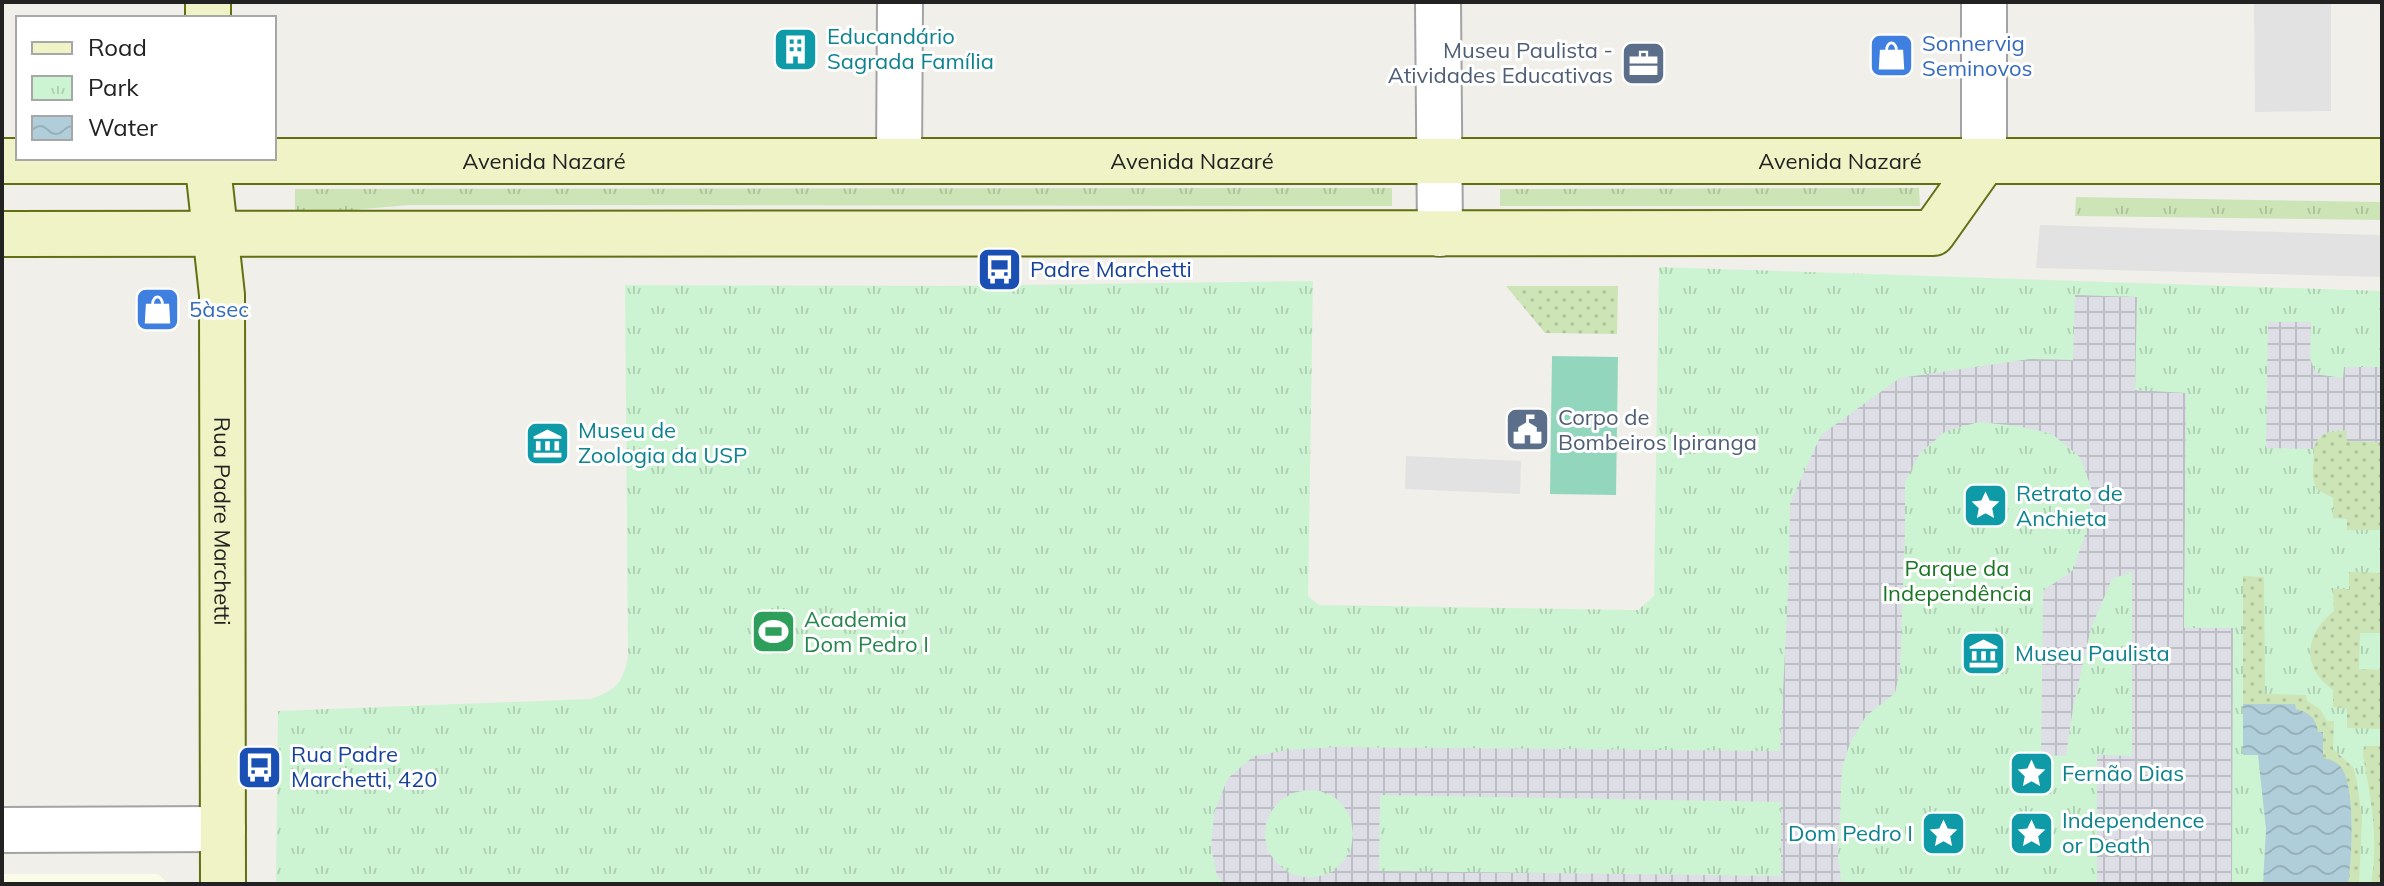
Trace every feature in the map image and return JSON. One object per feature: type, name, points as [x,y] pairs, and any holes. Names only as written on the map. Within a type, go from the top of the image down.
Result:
[{"type":"main road","name":"Rua Padre Marchetti","points":[[207,160],[222,310],[223,884]]},
{"type":"main road","name":"Avenida Nazaré","points":[[2,161],[2382,161]]},
{"type":"main road","points":[[2,234],[1933,233],[1984,161]]},
{"type":"street","points":[[899,161],[900,2]]},
{"type":"street","points":[[1438,2],[1440,234]]},
{"type":"street","points":[[1984,2],[1984,161]]},
{"type":"street","points":[[2,830],[223,829]]},
{"type":"shaded area","points":[[2254,2],[2331,2],[2331,111],[2255,112]]},
{"type":"shaded area","points":[[2040,225],[2382,235],[2382,277],[2036,268]]},
{"type":"shaded area","points":[[2075,295],[2137,297],[2135,390],[2186,393],[2184,628],[2233,628],[2232,884],[2097,884],[2097,755],[2132,756],[2132,572],[2112,579],[2091,628],[2066,756],[2041,755],[2043,591],[2073,570],[2089,523],[2091,487],[2080,457],[2052,434],[1979,422],[1946,431],[1920,453],[1905,482],[1900,670],[1895,693],[1866,716],[1850,743],[1842,768],[1838,857],[1842,884],[1224,884],[1217,876],[1211,847],[1214,813],[1228,778],[1254,756],[1335,747],[1780,751],[1790,503],[1821,435],[1900,378],[2030,359],[2073,360]],"holes":[[[1306,790],[1333,796],[1343,805],[1351,819],[1353,834],[1351,849],[1343,862],[1332,872],[1317,877],[1302,877],[1287,872],[1268,851],[1265,837],[1266,823],[1272,810],[1281,800]],[[1380,795],[1781,802],[1781,876],[1379,871]]]},
{"type":"shaded area","points":[[2268,322],[2311,322],[2310,359],[2315,371],[2322,375],[2343,378],[2344,367],[2382,367],[2382,442],[2347,441],[2346,430],[2331,431],[2319,437],[2313,449],[2266,448]]},
{"type":"shaded area","points":[[1406,456],[1521,461],[1520,494],[1405,489]]},
{"type":"shaded area","points":[[2,874],[158,874],[169,884],[2,884]]},
{"type":"green space","points":[[1392,188],[1392,206],[409,205],[295,215],[295,189]]},
{"type":"green space","points":[[1919,188],[1920,206],[1500,206],[1500,189]]},
{"type":"green space","points":[[2076,197],[2382,202],[2382,220],[2075,216]]},
{"type":"green space","name":"Parque da Independência","points":[[1659,267],[2382,291],[2382,884],[276,884],[278,711],[591,699],[607,692],[621,680],[628,657],[625,285],[946,286],[1313,281],[1308,596],[1319,605],[1638,610],[1654,596]]},
{"type":"green space","points":[[1506,286],[1618,286],[1617,334],[1545,333]]},
{"type":"green space","points":[[1552,356],[1618,357],[1616,495],[1550,494]]},
{"type":"green space","points":[[2347,430],[2347,441],[2382,442],[2382,530],[2347,530],[2347,519],[2333,518],[2333,498],[2316,489],[2313,477],[2314,443],[2325,433]]},
{"type":"green space","points":[[2349,572],[2382,573],[2382,633],[2360,633],[2359,669],[2382,670],[2382,729],[2347,728],[2347,708],[2333,707],[2333,690],[2315,671],[2311,661],[2312,640],[2324,620],[2334,611],[2333,589],[2349,589]]},
{"type":"green space","points":[[2243,576],[2264,577],[2265,694],[2306,695],[2307,701],[2320,709],[2327,721],[2334,721],[2333,749],[2353,767],[2362,819],[2359,884],[2348,884],[2351,852],[2318,732],[2303,711],[2295,709],[2295,704],[2243,704]]},
{"type":"green space","points":[[2364,746],[2382,746],[2382,884],[2371,884],[2374,835]]},
{"type":"water","points":[[2243,704],[2295,704],[2296,709],[2314,719],[2318,732],[2323,732],[2323,758],[2340,766],[2349,788],[2351,858],[2348,884],[2263,884],[2266,829],[2258,755],[2243,755]]},
{"type":"place","name":"Educandário Sagrada Família","points":[[796,49]]},
{"type":"place","name":"Sonnervig Seminovos","points":[[1891,56]]},
{"type":"place","name":"Museu Paulista - Atividades Educativas","points":[[1644,63]]},
{"type":"place","name":"Padre Marchetti","points":[[999,269]]},
{"type":"place","name":"5àsec","points":[[158,309]]},
{"type":"place","name":"Corpo de Bombeiros Ipiranga","points":[[1527,430]]},
{"type":"place","name":"Museu de Zoologia da USP","points":[[547,443]]},
{"type":"place","name":"Retrato de Anchieta","points":[[1985,506]]},
{"type":"place","name":"Academia Dom Pedro I","points":[[773,632]]},
{"type":"place","name":"Museu Paulista","points":[[1984,653]]},
{"type":"place","name":"Rua Padre Marchetti, 420","points":[[260,767]]},
{"type":"place","name":"Fernão Dias","points":[[2031,773]]},
{"type":"place","name":"Dom Pedro I","points":[[1944,833]]},
{"type":"place","name":"Independence or Death","points":[[2031,833]]}]
